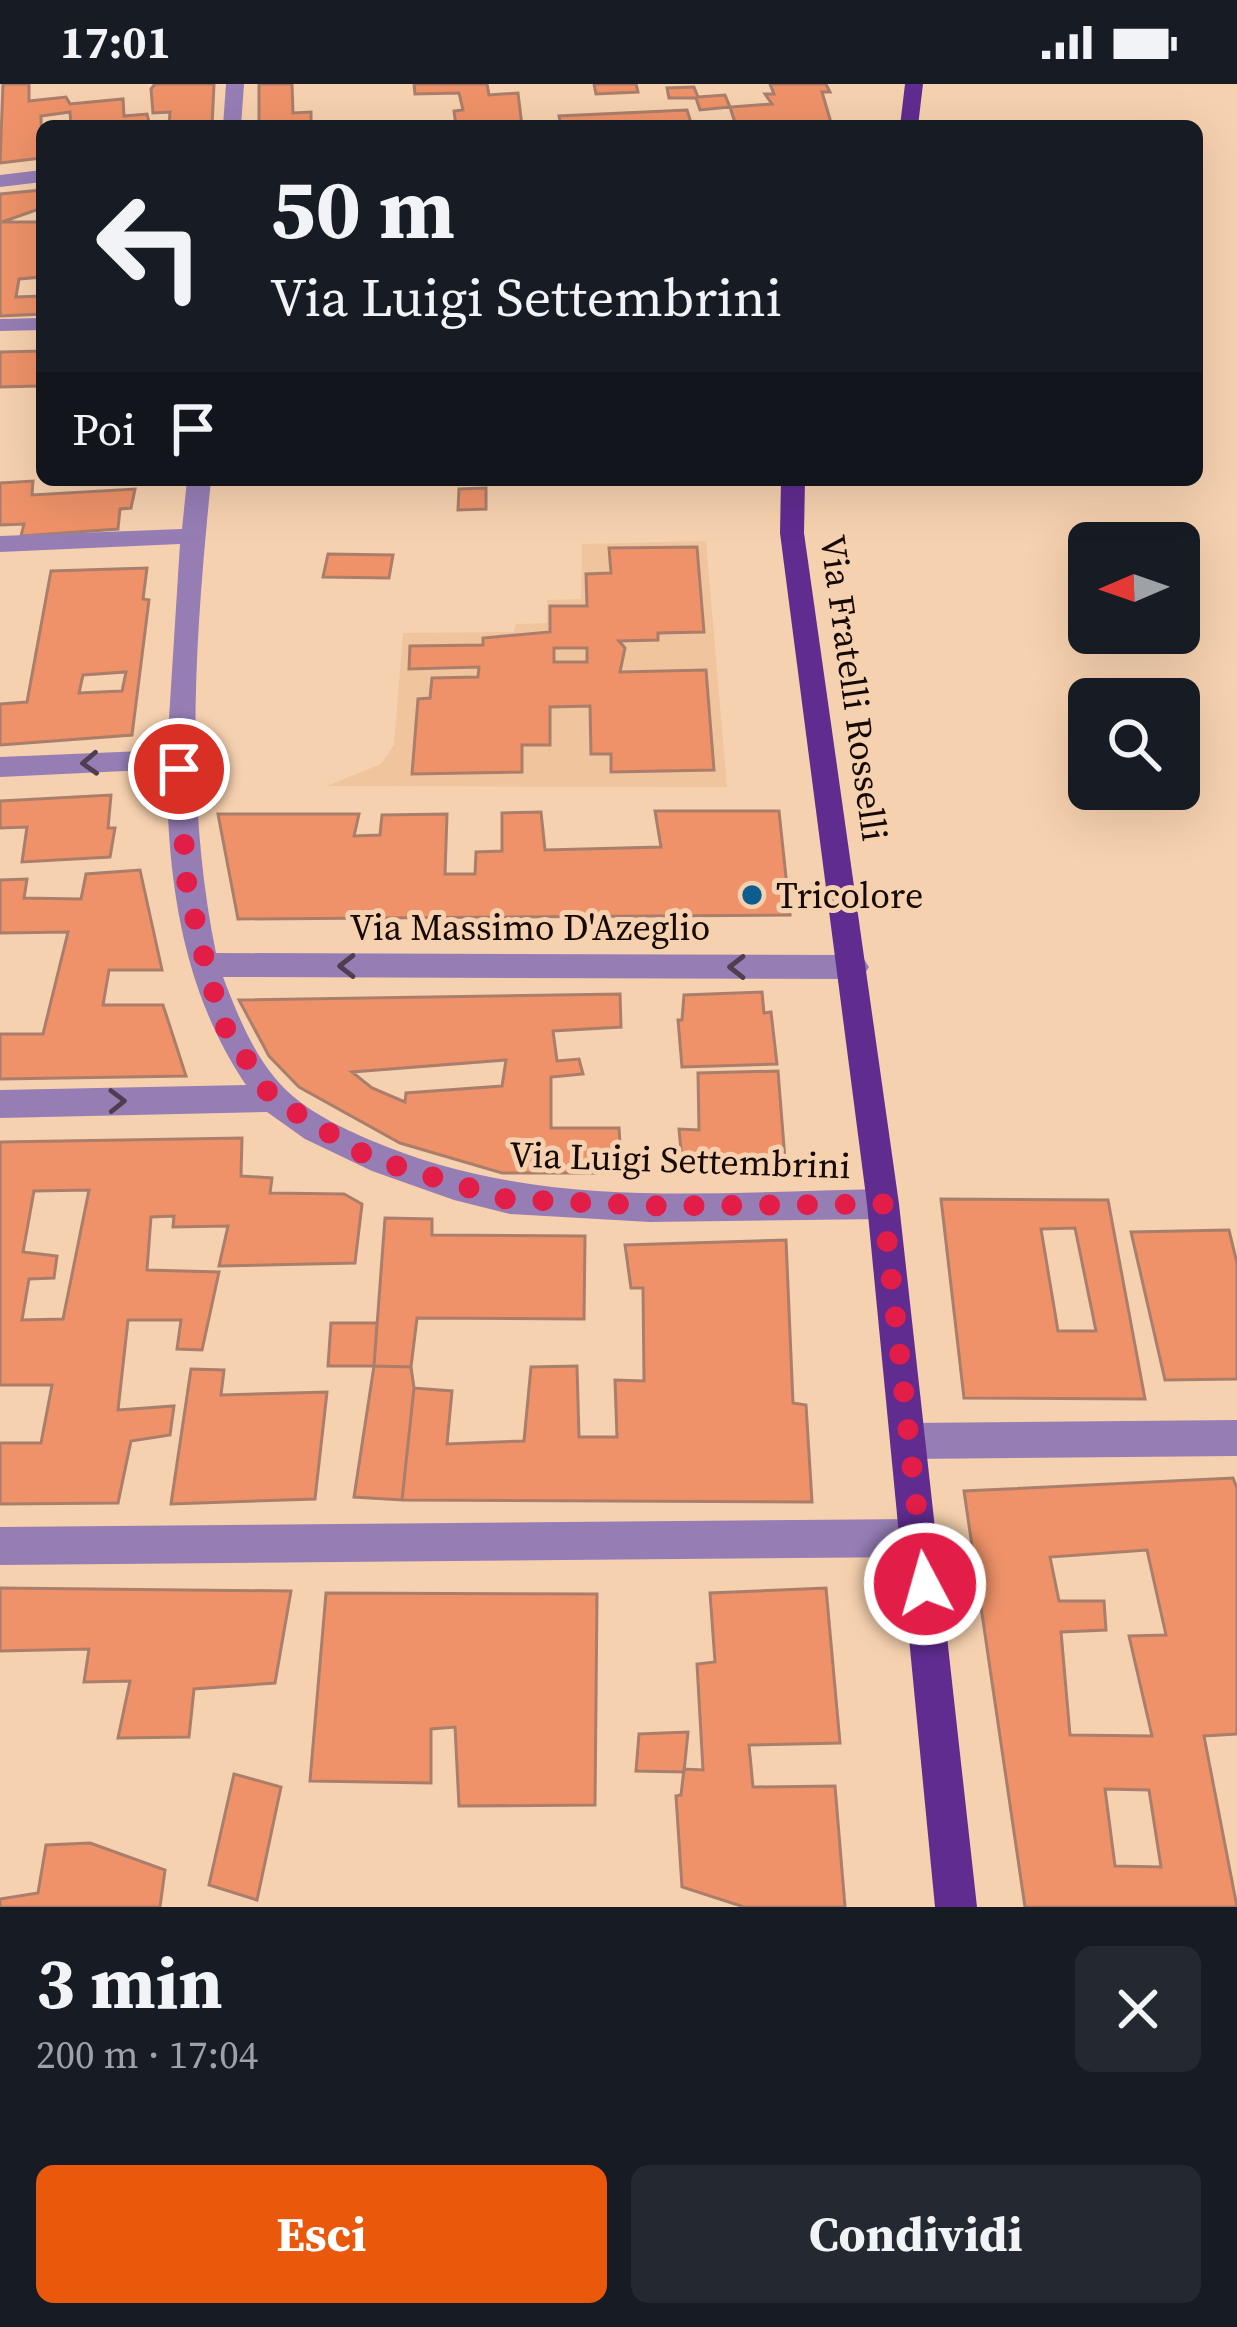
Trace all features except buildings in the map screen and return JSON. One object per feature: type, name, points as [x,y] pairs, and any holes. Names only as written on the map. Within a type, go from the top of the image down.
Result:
[{"type":"main road","points":[[910,120],[914,84]]},
{"type":"main road","name":"Via Fratelli Rosselli","points":[[793,486],[792,532],[883,1204],[956,1907]]},
{"type":"street","points":[[232,120],[235,84]]},
{"type":"street","points":[[0,181],[36,177]]},
{"type":"street","points":[[0,325],[36,324]]},
{"type":"street","name":"Via Luigi Settembrini","points":[[198,486],[180,759],[187,886],[223,1024],[272,1098],[370,1158],[506,1199],[660,1206],[883,1204]]},
{"type":"street","points":[[0,544],[192,536]]},
{"type":"street","points":[[0,767],[180,759]]},
{"type":"street","name":"Via Massimo D'Azeglio","points":[[206,965],[854,967]]},
{"type":"street","points":[[0,1104],[272,1098]]},
{"type":"street","points":[[908,1441],[1237,1438]]},
{"type":"street","points":[[0,1546],[920,1538]]},
{"type":"shaded area","points":[[706,541],[727,787],[327,786],[381,764],[394,745],[403,633],[514,632],[516,624],[547,623],[547,600],[581,599],[582,544]]},
{"type":"place","name":"Tricolore","points":[[752,895]]},
{"type":"route","points":[[179,769],[187,886],[206,965],[223,1024],[272,1098],[370,1158],[506,1199],[660,1206],[883,1204],[925,1584]]}]
